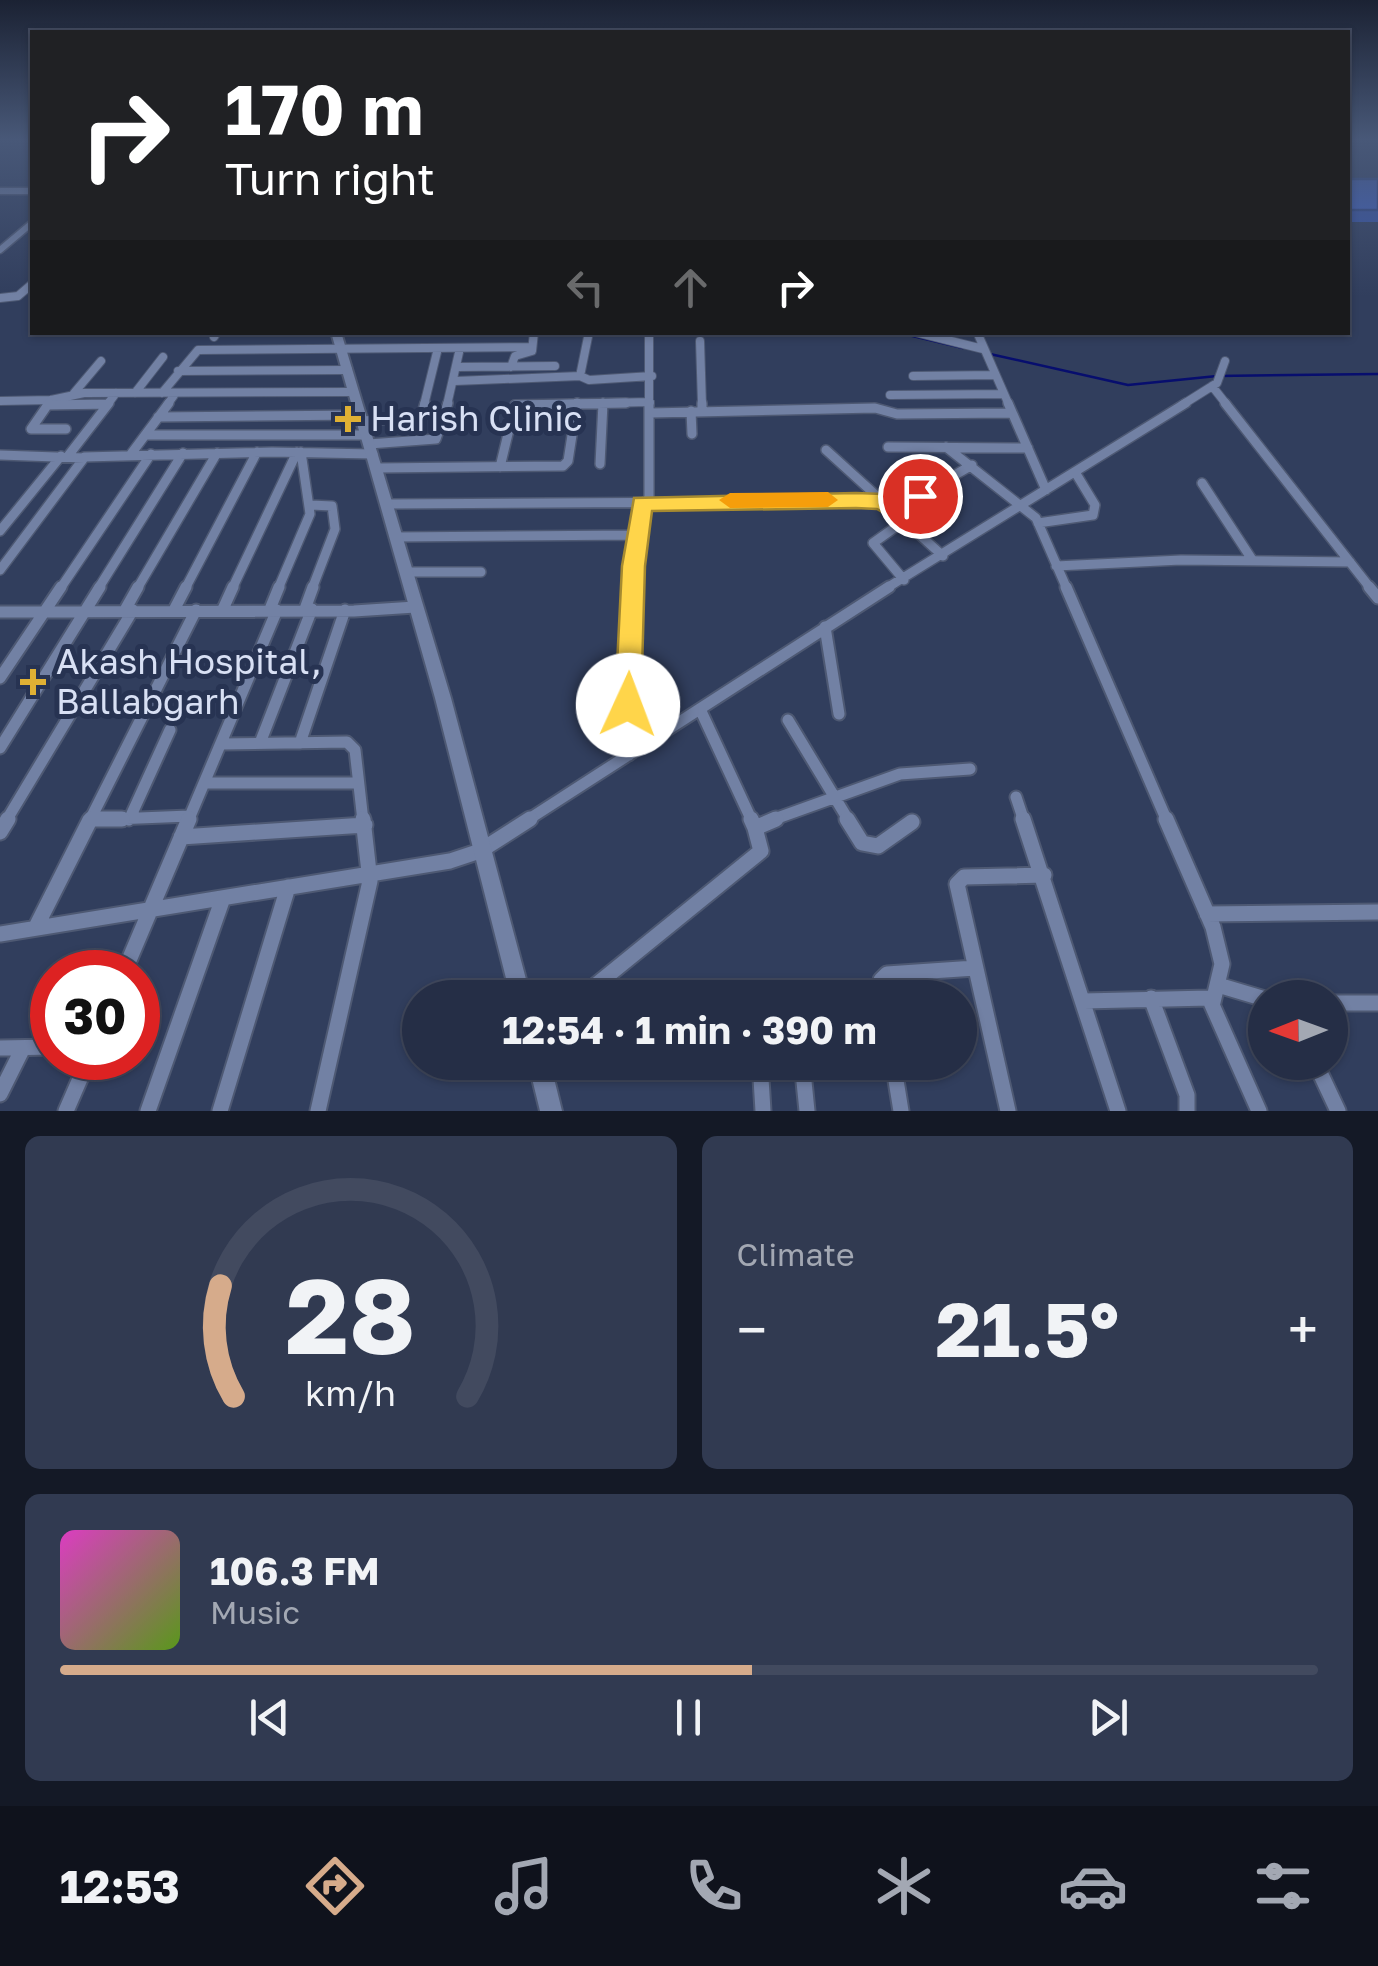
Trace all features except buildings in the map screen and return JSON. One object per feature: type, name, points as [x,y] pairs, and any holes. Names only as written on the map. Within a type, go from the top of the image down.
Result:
[{"type":"street","points":[[0,250],[30,225]]},
{"type":"street","points":[[0,298],[18,296],[30,286]]},
{"type":"street","points":[[511,367],[514,357],[531,352],[533,335]]},
{"type":"street","points":[[580,376],[588,335]]},
{"type":"street","points":[[629,755],[636,535],[642,504],[649,498],[649,335]]},
{"type":"street","points":[[925,335],[985,352]]},
{"type":"street","points":[[977,335],[1046,490]]},
{"type":"street","points":[[162,393],[196,350],[339,341],[438,348],[531,347]]},
{"type":"street","points":[[339,341],[443,698],[516,980]]},
{"type":"street","points":[[692,434],[697,411],[700,341]]},
{"type":"street","points":[[0,455],[300,452],[369,440],[421,417],[438,348]]},
{"type":"street","points":[[144,436],[434,441],[455,381],[460,348]]},
{"type":"street","points":[[135,393],[162,357]]},
{"type":"street","points":[[74,393],[101,361]]},
{"type":"street","points":[[0,934],[450,862],[480,851],[1218,380],[1225,361]]},
{"type":"street","points":[[457,367],[555,366]]},
{"type":"street","points":[[178,372],[348,370]]},
{"type":"street","points":[[913,376],[995,375]]},
{"type":"street","points":[[455,381],[652,376]]},
{"type":"street","points":[[1218,380],[1378,598]]},
{"type":"street","points":[[66,429],[31,428],[49,403],[74,393],[354,392]]},
{"type":"street","points":[[0,531],[116,393]]},
{"type":"street","points":[[131,454],[175,394]]},
{"type":"street","points":[[890,395],[1004,394]]},
{"type":"street","points":[[0,401],[108,404]]},
{"type":"street","points":[[500,467],[514,407],[603,402],[697,411],[878,408],[896,414],[1012,413]]},
{"type":"street","points":[[600,464],[603,402]]},
{"type":"street","points":[[158,417],[369,440],[500,467],[565,465],[578,403]]},
{"type":"street","points":[[0,748],[198,435]]},
{"type":"street","points":[[888,447],[1028,448]]},
{"type":"street","points":[[946,447],[1024,504],[1038,522],[1207,914],[1220,954],[1216,994],[1259,1111]]},
{"type":"street","points":[[826,450],[943,556]]},
{"type":"street","points":[[174,610],[257,452]]},
{"type":"street","points":[[133,950],[222,744],[311,506],[300,452]]},
{"type":"street","points":[[223,609],[300,452]]},
{"type":"street","points":[[0,832],[218,453]]},
{"type":"street","points":[[0,678],[151,454]]},
{"type":"street","points":[[0,570],[84,457]]},
{"type":"street","points":[[894,511],[972,465]]},
{"type":"street","points":[[1038,522],[1093,515],[1094,505],[1075,472]]},
{"type":"street","points":[[1202,484],[1253,561]]},
{"type":"street","points":[[389,504],[883,501]]},
{"type":"street","points":[[260,744],[336,523],[332,506],[311,506]]},
{"type":"street","points":[[904,521],[873,542],[904,580]]},
{"type":"street","points":[[396,537],[636,535]]},
{"type":"street","points":[[1056,566],[1350,562]]},
{"type":"street","points":[[407,572],[481,572]]},
{"type":"street","points":[[0,612],[415,606]]},
{"type":"street","points":[[36,928],[196,610]]},
{"type":"street","points":[[300,743],[345,610]]},
{"type":"street","points":[[826,627],[839,714]]},
{"type":"street","points":[[602,980],[761,852],[763,845],[756,828],[700,709]]},
{"type":"street","points":[[788,720],[856,837],[867,846],[878,846],[912,822]]},
{"type":"street","points":[[129,820],[170,730]]},
{"type":"street","points":[[222,744],[350,743],[355,750],[371,874],[318,1111]]},
{"type":"street","points":[[756,828],[900,774],[970,768]]},
{"type":"street","points":[[205,783],[357,783]]},
{"type":"street","points":[[1016,797],[1118,1111]]},
{"type":"street","points":[[90,820],[189,816]]},
{"type":"street","points":[[181,837],[365,825]]},
{"type":"street","points":[[1008,1111],[958,880],[964,876],[1044,875]]},
{"type":"street","points":[[220,1111],[288,887]]},
{"type":"street","points":[[148,1111],[223,898]]},
{"type":"street","points":[[1207,914],[1378,912]]},
{"type":"street","points":[[881,980],[887,974],[975,968]]},
{"type":"street","points":[[1084,1001],[1216,994],[1248,997]]},
{"type":"street","points":[[1151,998],[1187,1095],[1187,1111]]},
{"type":"street","points":[[1348,1004],[1378,1003]]},
{"type":"street","points":[[0,1048],[30,1048]]},
{"type":"street","points":[[0,1094],[22,1048]]},
{"type":"street","points":[[66,1111],[79,1080]]},
{"type":"street","points":[[543,1080],[550,1111]]},
{"type":"street","points":[[761,1080],[763,1111]]},
{"type":"street","points":[[804,1080],[807,1111]]},
{"type":"street","points":[[897,1080],[902,1111]]},
{"type":"street","points":[[1324,1080],[1338,1111]]},
{"type":"waterway","points":[[909,335],[963,348]]},
{"type":"waterway","points":[[990,354],[1128,385],[1217,376],[1378,374]]},
{"type":"slow traffic","points":[[730,500],[828,500]]},
{"type":"place","name":"Harish Clinic","points":[[348,419]]},
{"type":"place","name":"Akash Hospital, Ballabgarh","points":[[33,682]]},
{"type":"route","points":[[628,705],[634,566],[638,511],[642,504],[856,500],[883,501],[894,511],[920,496]]}]
